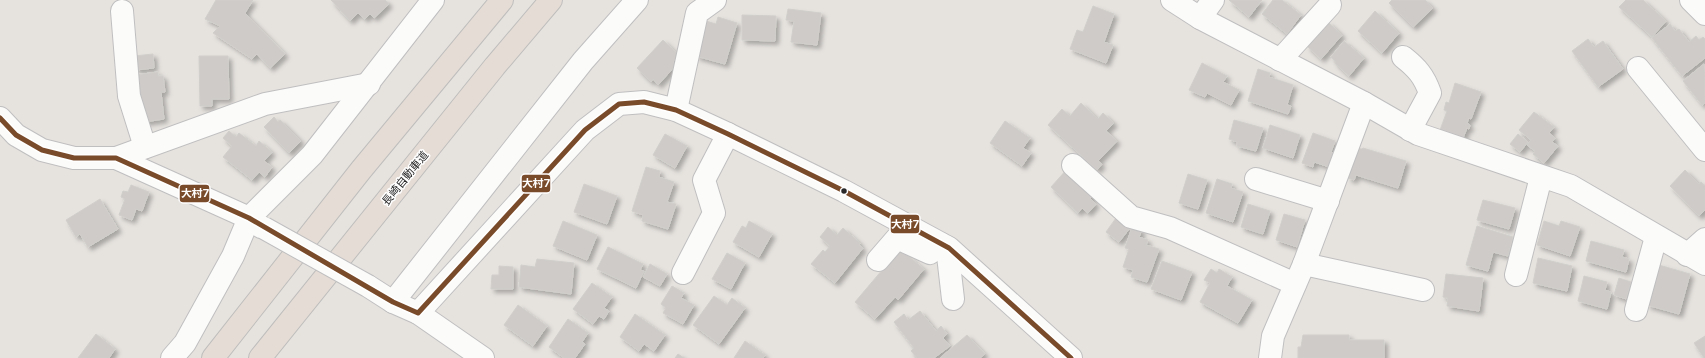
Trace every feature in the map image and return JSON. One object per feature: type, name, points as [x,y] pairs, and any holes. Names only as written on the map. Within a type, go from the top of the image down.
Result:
[{"type":"highway","points":[[213,358],[361,170],[502,0]]},
{"type":"highway","name":"長崎自動車道","points":[[260,358],[495,66],[551,0]]},
{"type":"street","points":[[172,358],[185,343],[233,256],[256,223],[369,84],[433,0]]},
{"type":"street","points":[[393,302],[583,61],[637,0]]},
{"type":"street","points":[[676,110],[696,13],[715,0]]},
{"type":"street","points":[[1172,0],[1200,18],[1364,103],[1418,134],[1571,186],[1696,260],[1705,239]]},
{"type":"street","points":[[1200,18],[1214,0]]},
{"type":"street","points":[[1691,0],[1705,14]]},
{"type":"street","points":[[1280,60],[1330,5]]},
{"type":"street","points":[[122,12],[129,96],[145,147]]},
{"type":"street","points":[[1403,57],[1418,68],[1426,79],[1430,93],[1410,130]]},
{"type":"street","points":[[1638,68],[1705,150]]},
{"type":"street","points":[[0,118],[16,135],[42,150],[74,158],[116,158],[265,104],[369,84]]},
{"type":"street","points":[[418,313],[585,130],[619,104],[644,102],[676,110],[728,134],[844,191],[944,245],[1071,358]]},
{"type":"street","points":[[1270,358],[1273,336],[1304,264],[1364,103]]},
{"type":"street","points":[[683,272],[714,212],[704,180],[728,134]]},
{"type":"street","points":[[116,158],[256,223],[368,286],[393,302],[418,313],[483,358]]},
{"type":"street","points":[[1073,165],[1131,217],[1170,228],[1295,284]]},
{"type":"street","points":[[1516,275],[1541,176]]},
{"type":"street","points":[[1256,179],[1328,201]]},
{"type":"street","points":[[1636,310],[1656,237]]},
{"type":"street","points":[[878,260],[897,238],[930,253],[944,245]]},
{"type":"street","points":[[944,245],[953,299]]},
{"type":"street","points":[[1304,264],[1423,290]]},
{"type":"building","points":[[216,0],[253,0],[245,13],[285,54],[270,68],[257,54],[252,59],[213,33],[220,26],[205,19]]},
{"type":"building","points":[[331,0],[385,0],[389,4],[374,18],[370,14],[365,19],[358,13],[350,21]]},
{"type":"building","points":[[1229,0],[1262,0],[1249,17]]},
{"type":"building","points":[[1273,0],[1282,0],[1301,15],[1287,34],[1262,14]]},
{"type":"building","points":[[1392,0],[1425,0],[1433,8],[1413,27],[1389,3]]},
{"type":"building","points":[[1626,0],[1643,0],[1666,21],[1652,37],[1619,7]]},
{"type":"building","points":[[1093,6],[1114,14],[1104,42],[1113,45],[1106,63],[1070,49],[1077,30],[1083,32]]},
{"type":"building","points":[[788,9],[821,13],[817,45],[791,42],[794,21],[786,20]]},
{"type":"building","points":[[1375,11],[1399,33],[1382,53],[1358,31]]},
{"type":"building","points":[[742,15],[776,16],[775,41],[742,40]]},
{"type":"building","points":[[718,17],[737,23],[725,64],[696,56],[706,21],[716,24]]},
{"type":"building","points":[[1328,22],[1342,35],[1321,59],[1307,46]]},
{"type":"building","points":[[1670,24],[1675,31],[1679,29],[1689,42],[1696,36],[1699,40],[1703,37],[1705,39],[1705,58],[1682,76],[1652,38]]},
{"type":"building","points":[[1588,39],[1594,47],[1603,41],[1623,69],[1598,87],[1572,51]]},
{"type":"building","points":[[663,40],[679,55],[673,62],[676,65],[658,85],[653,79],[651,82],[637,68]]},
{"type":"building","points":[[1344,41],[1364,58],[1349,76],[1335,63],[1336,62],[1331,57]]},
{"type":"building","points":[[153,54],[154,68],[136,70],[134,56]]},
{"type":"building","points":[[199,56],[228,56],[229,99],[212,99],[212,106],[200,106]]},
{"type":"building","points":[[1202,63],[1227,76],[1223,82],[1239,90],[1231,105],[1207,93],[1205,97],[1189,90]]},
{"type":"building","points":[[1704,64],[1705,103],[1702,105],[1683,81]]},
{"type":"building","points":[[1258,69],[1270,73],[1269,77],[1293,85],[1287,105],[1291,106],[1288,114],[1248,101]]},
{"type":"building","points":[[158,72],[158,76],[163,76],[165,92],[161,92],[164,119],[144,122],[135,75]]},
{"type":"building","points":[[1455,83],[1481,92],[1471,119],[1469,118],[1467,123],[1470,125],[1469,129],[1467,128],[1463,138],[1440,130],[1447,111],[1444,110],[1446,102],[1449,103]]},
{"type":"building","points":[[1081,103],[1098,119],[1103,113],[1114,123],[1106,131],[1117,141],[1098,161],[1102,164],[1097,170],[1048,125],[1062,109],[1070,116]]},
{"type":"building","points":[[1534,112],[1554,127],[1549,133],[1555,138],[1552,142],[1558,146],[1544,163],[1533,154],[1535,151],[1527,145],[1531,140],[1519,130]]},
{"type":"building","points":[[274,117],[278,122],[280,120],[301,141],[289,153],[264,127]]},
{"type":"building","points":[[1234,120],[1263,128],[1256,151],[1237,146],[1237,142],[1229,139]]},
{"type":"building","points":[[1005,121],[1030,138],[1023,148],[1031,153],[1022,166],[990,143]]},
{"type":"building","points":[[1270,125],[1300,135],[1293,158],[1263,148]]},
{"type":"building","points":[[229,131],[236,137],[239,133],[256,146],[259,141],[272,152],[264,161],[272,167],[265,177],[259,172],[252,180],[223,157],[232,146],[223,138]]},
{"type":"building","points":[[1313,133],[1335,141],[1331,152],[1334,153],[1329,167],[1314,162],[1313,167],[1302,163]]},
{"type":"building","points":[[665,134],[687,146],[675,168],[653,155]]},
{"type":"building","points":[[1518,134],[1528,142],[1520,152],[1510,144]]},
{"type":"building","points":[[1356,148],[1363,148],[1406,161],[1398,188],[1356,175],[1354,180],[1348,178]]},
{"type":"building","points":[[646,167],[660,171],[659,177],[674,182],[667,202],[676,204],[668,229],[642,221],[643,215],[632,211]]},
{"type":"building","points":[[1068,168],[1095,194],[1090,198],[1096,204],[1088,213],[1082,208],[1078,213],[1051,187]]},
{"type":"building","points":[[1685,170],[1699,184],[1701,182],[1705,186],[1705,210],[1699,216],[1670,186]]},
{"type":"building","points":[[1188,174],[1207,180],[1198,209],[1179,203]]},
{"type":"building","points":[[1217,179],[1232,184],[1231,188],[1243,192],[1233,222],[1206,213]]},
{"type":"building","points":[[584,184],[617,196],[607,224],[574,212]]},
{"type":"building","points":[[131,185],[149,192],[142,211],[136,209],[132,220],[119,215],[125,199],[121,197],[123,191],[128,192]]},
{"type":"building","points":[[100,199],[118,229],[88,247],[80,234],[76,237],[66,220]]},
{"type":"building","points":[[1483,200],[1515,208],[1509,229],[1477,220]]},
{"type":"building","points":[[1248,204],[1270,211],[1263,234],[1241,227]]},
{"type":"building","points":[[1284,214],[1305,220],[1297,247],[1276,240]]},
{"type":"building","points":[[1116,218],[1130,228],[1119,242],[1106,232]]},
{"type":"building","points":[[563,221],[597,235],[587,260],[553,246]]},
{"type":"building","points":[[749,221],[772,234],[759,257],[733,242],[742,226],[746,228]]},
{"type":"building","points":[[1544,221],[1559,226],[1561,221],[1580,227],[1570,256],[1537,245]]},
{"type":"building","points":[[1477,226],[1513,237],[1508,256],[1493,252],[1488,271],[1466,265]]},
{"type":"building","points":[[828,227],[837,235],[843,228],[860,243],[859,245],[863,248],[835,283],[811,264],[823,250],[825,252],[830,246],[820,237]]},
{"type":"building","points":[[1132,227],[1142,230],[1139,237],[1148,240],[1146,245],[1159,249],[1147,282],[1131,277],[1133,270],[1123,267],[1129,249],[1125,248]]},
{"type":"building","points":[[1591,241],[1624,250],[1622,257],[1629,259],[1626,272],[1586,261]]},
{"type":"building","points":[[608,247],[643,264],[640,270],[644,271],[636,288],[597,269]]},
{"type":"building","points":[[900,249],[924,269],[898,300],[895,297],[875,319],[855,302]]},
{"type":"building","points":[[727,253],[745,263],[731,289],[712,279]]},
{"type":"building","points":[[1538,258],[1572,266],[1567,291],[1533,283]]},
{"type":"building","points":[[537,259],[574,263],[571,294],[519,287],[521,265],[535,267]]},
{"type":"building","points":[[1162,261],[1192,272],[1181,300],[1151,289]]},
{"type":"building","points":[[650,264],[667,274],[660,286],[643,277]]},
{"type":"building","points":[[1659,265],[1690,274],[1679,314],[1647,305]]},
{"type":"building","points":[[499,266],[513,267],[513,289],[491,289],[492,275],[499,275]]},
{"type":"building","points":[[1211,269],[1217,273],[1219,269],[1232,277],[1227,286],[1252,300],[1238,323],[1200,302],[1210,283],[1204,280]]},
{"type":"building","points":[[1446,274],[1483,278],[1479,311],[1447,306],[1448,298],[1443,297]]},
{"type":"building","points":[[1584,276],[1607,282],[1605,290],[1611,292],[1607,309],[1578,301]]},
{"type":"building","points":[[1619,278],[1631,282],[1626,299],[1614,295]]},
{"type":"building","points":[[592,283],[612,297],[604,308],[609,311],[604,319],[599,316],[593,324],[573,309]]},
{"type":"building","points":[[672,286],[684,293],[681,298],[694,305],[683,324],[663,313],[666,308],[661,304]]},
{"type":"building","points":[[714,296],[727,305],[732,298],[745,308],[719,344],[693,325]]},
{"type":"building","points":[[518,305],[547,326],[533,346],[504,325]]},
{"type":"building","points":[[920,311],[936,331],[941,326],[947,334],[943,338],[950,346],[934,358],[917,358],[911,351],[914,348],[894,322],[904,314],[908,320]]},
{"type":"building","points":[[635,314],[665,335],[654,351],[644,344],[639,351],[620,337]]},
{"type":"building","points":[[568,319],[588,333],[582,342],[585,344],[575,358],[564,358],[549,347]]},
{"type":"building","points":[[96,334],[115,349],[109,358],[78,358]]},
{"type":"building","points":[[967,335],[985,354],[980,358],[940,358]]},
{"type":"building","points":[[1303,335],[1349,335],[1349,340],[1384,340],[1384,358],[1298,358],[1298,347],[1301,347]]},
{"type":"building","points":[[1705,336],[1705,358],[1704,358],[1694,343]]},
{"type":"building","points":[[745,341],[765,355],[763,358],[734,358]]},
{"type":"building","points":[[678,354],[684,358],[675,358]]},
{"type":"transit line","name":"大村7","points":[[0,118],[16,135],[42,150],[74,158],[116,158],[249,218],[393,302],[418,313],[585,130],[619,104],[644,102],[676,110],[728,134],[844,191],[949,248],[1071,358]]}]
